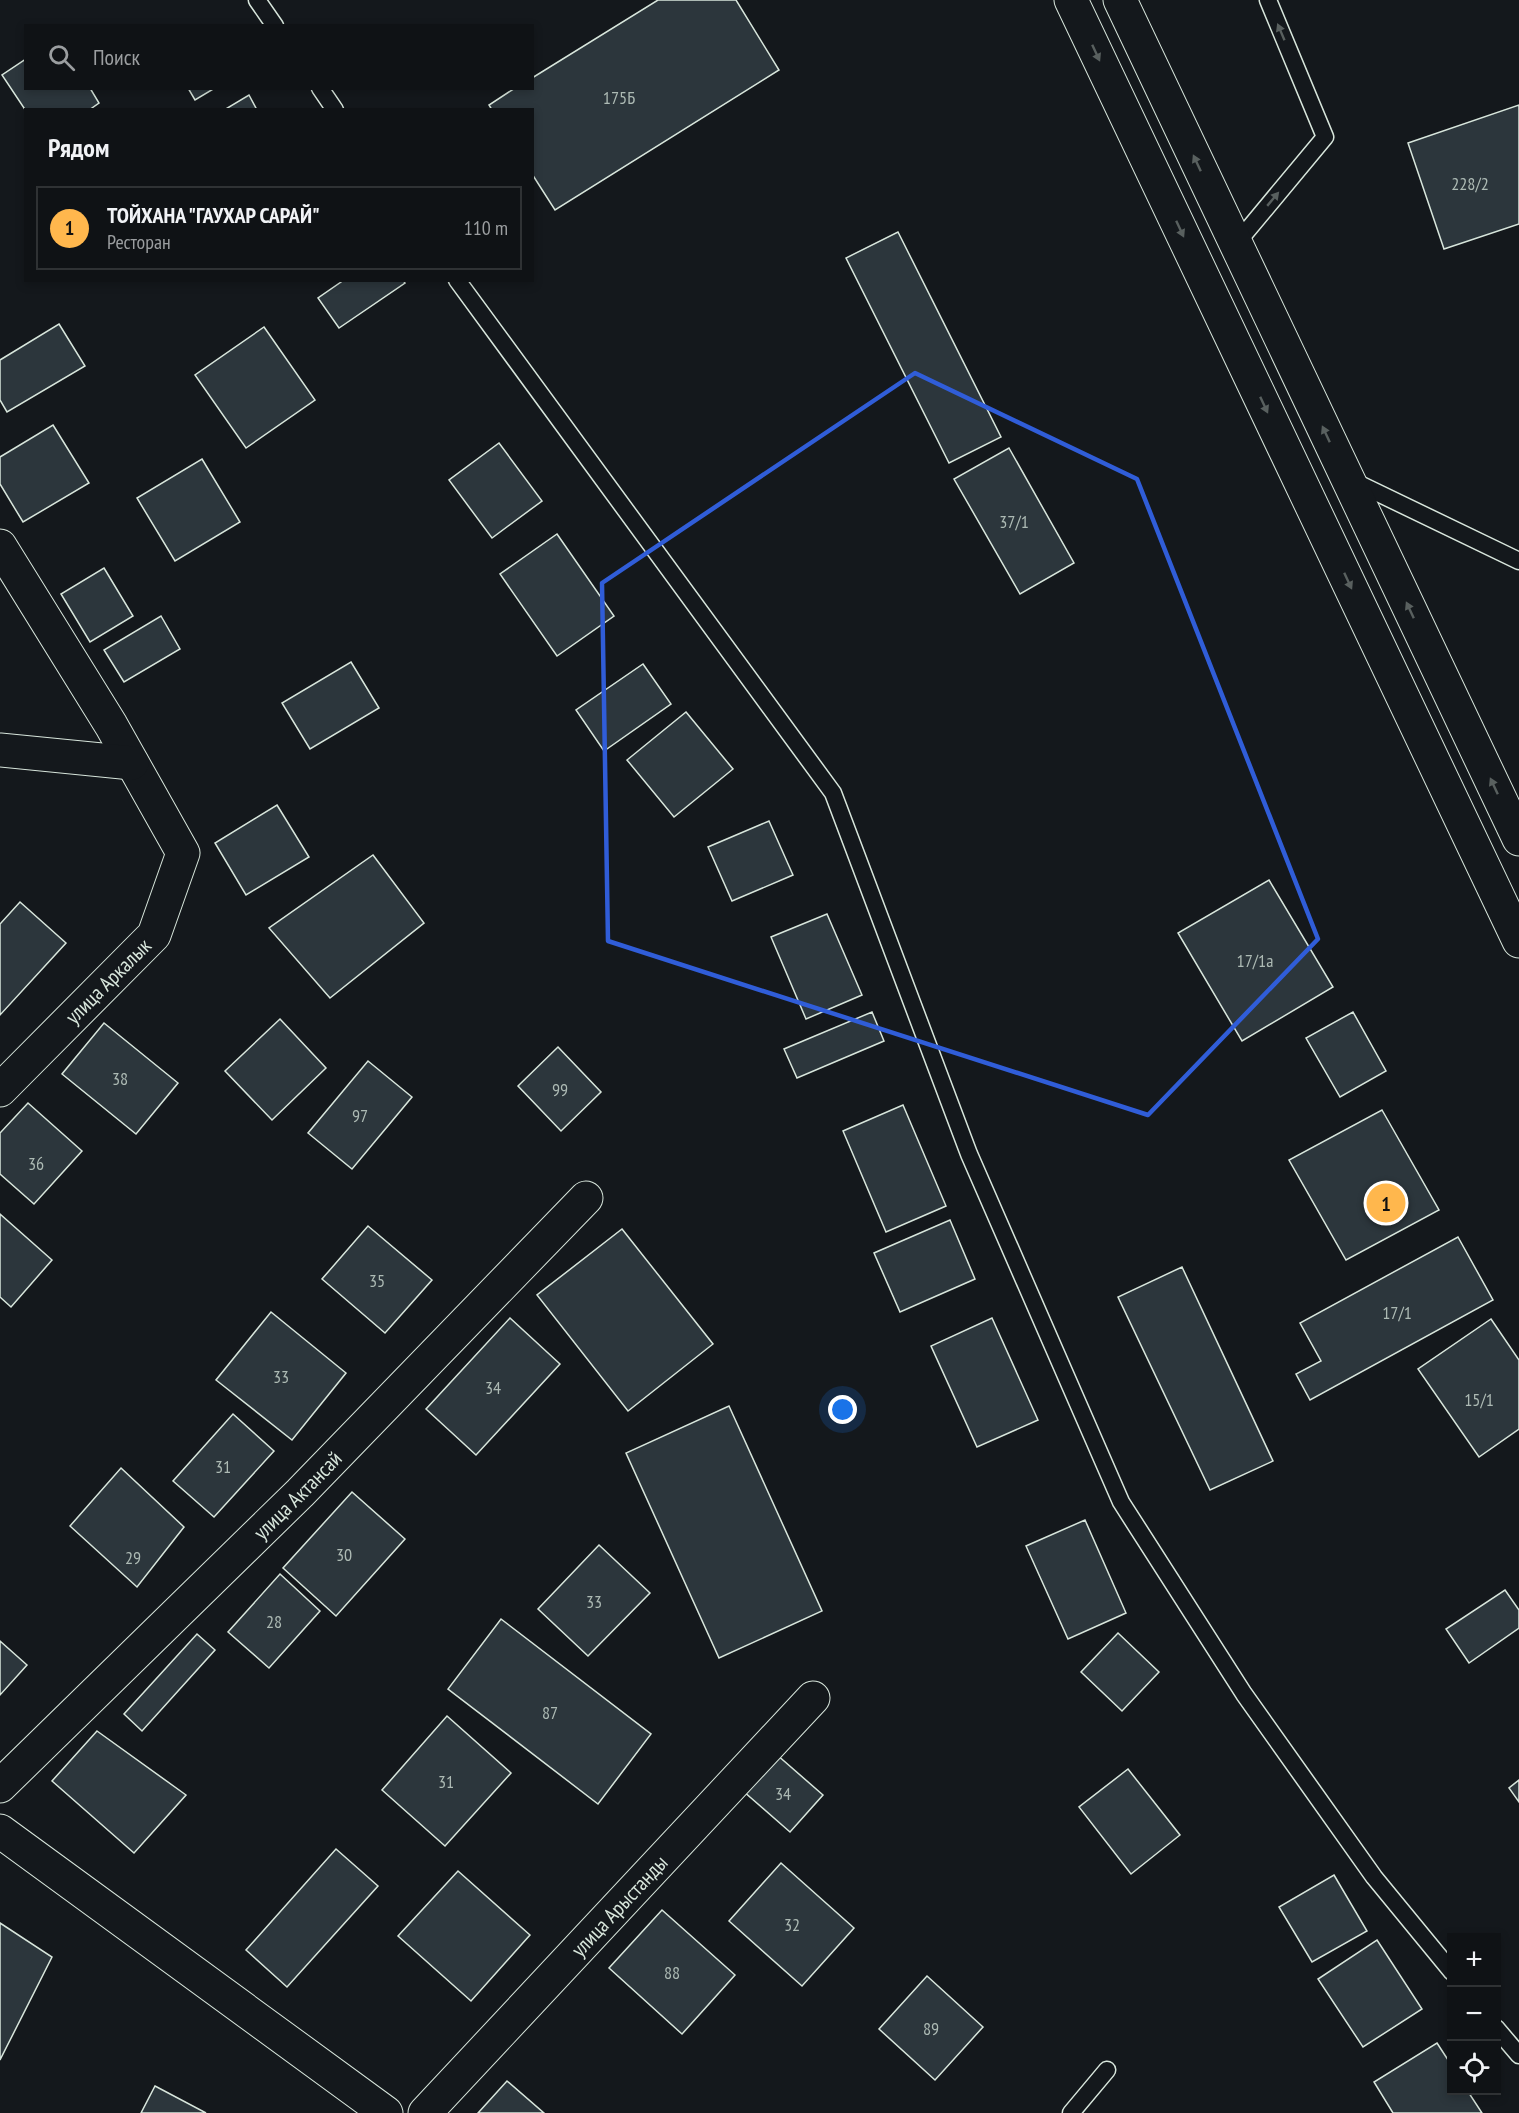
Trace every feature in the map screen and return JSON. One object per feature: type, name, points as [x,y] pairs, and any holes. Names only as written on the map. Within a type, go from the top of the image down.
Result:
[{"type":"main road","points":[[1071,0],[1519,941]]},
{"type":"main road","points":[[1120,0],[1519,839]]},
{"type":"main road","points":[[0,546],[132,763]]},
{"type":"main road","points":[[0,750],[132,763]]},
{"type":"main road","name":"улица Аркалык","points":[[0,1090],[154,935],[183,853],[132,763]]},
{"type":"main road","name":"улица Актансай","points":[[0,1786],[300,1493],[586,1198]]},
{"type":"main road","name":"улица Арыстанды","points":[[425,2113],[813,1698]]},
{"type":"main road","points":[[0,1832],[386,2113]]},
{"type":"lane","points":[[257,0],[274,24]]},
{"type":"lane","points":[[1236,244],[1325,137],[1268,0]]},
{"type":"lane","points":[[321,90],[334,108]]},
{"type":"lane","points":[[458,282],[833,793],[969,1154],[1121,1502],[1251,1704],[1374,1877],[1447,1966]]},
{"type":"lane","points":[[1348,479],[1519,561]]},
{"type":"lane","points":[[1501,2033],[1519,2055]]},
{"type":"lane","points":[[1071,2113],[1107,2070]]},
{"type":"highlighted area","points":[[915,373],[1137,479],[1318,939],[1148,1115],[608,941],[602,583]]},
{"type":"building","points":[[658,0],[736,0],[779,70],[555,210],[534,177],[534,108],[491,108],[489,105],[512,90],[534,90],[534,77]]},
{"type":"building","points":[[24,60],[24,90],[91,90],[99,103],[92,108],[24,108],[2,75]]},
{"type":"building","points":[[189,90],[212,90],[195,100]]},
{"type":"building","points":[[249,95],[256,108],[227,108]]},
{"type":"building","points":[[1519,105],[1519,224],[1444,249],[1408,143]]},
{"type":"building","points":[[898,232],[1001,437],[949,463],[846,258]]},
{"type":"building","points":[[341,282],[405,283],[339,328],[318,298]]},
{"type":"building","points":[[59,324],[85,366],[7,412],[0,400],[0,360]]},
{"type":"building","points":[[264,327],[315,400],[246,448],[195,375]]},
{"type":"building","points":[[53,425],[89,483],[23,522],[0,484],[0,457]]},
{"type":"building","points":[[499,443],[542,501],[492,538],[449,480]]},
{"type":"building","points":[[1009,448],[1074,563],[1020,594],[954,479]]},
{"type":"building","points":[[202,459],[240,522],[175,561],[137,498]]},
{"type":"building","points":[[557,534],[614,616],[557,656],[500,574]]},
{"type":"building","points":[[104,568],[133,616],[90,642],[61,594]]},
{"type":"building","points":[[161,616],[180,649],[124,682],[104,650]]},
{"type":"building","points":[[351,662],[379,708],[310,749],[282,703]]},
{"type":"building","points":[[643,664],[671,704],[604,751],[576,710]]},
{"type":"building","points":[[686,712],[733,769],[674,817],[627,760]]},
{"type":"building","points":[[277,805],[309,857],[246,895],[215,843]]},
{"type":"building","points":[[769,821],[793,875],[732,901],[708,847]]},
{"type":"building","points":[[373,855],[424,923],[330,998],[269,928]]},
{"type":"building","points":[[1269,880],[1333,987],[1242,1041],[1178,933]]},
{"type":"building","points":[[20,902],[66,943],[0,1015],[0,924]]},
{"type":"building","points":[[827,914],[862,995],[806,1019],[771,937]]},
{"type":"building","points":[[872,1012],[884,1041],[797,1078],[784,1049]]},
{"type":"building","points":[[1353,1012],[1386,1071],[1340,1097],[1306,1038]]},
{"type":"building","points":[[280,1019],[326,1068],[272,1120],[225,1071]]},
{"type":"building","points":[[104,1023],[178,1083],[136,1134],[62,1074]]},
{"type":"building","points":[[558,1047],[601,1092],[561,1131],[518,1086]]},
{"type":"building","points":[[368,1061],[412,1097],[352,1169],[308,1133]]},
{"type":"building","points":[[28,1103],[82,1151],[34,1204],[0,1174],[0,1133]]},
{"type":"building","points":[[903,1105],[946,1206],[886,1232],[843,1131]]},
{"type":"building","points":[[1382,1110],[1439,1210],[1346,1260],[1289,1160]]},
{"type":"building","points":[[0,1214],[52,1260],[11,1307],[0,1297]]},
{"type":"building","points":[[950,1220],[975,1279],[900,1312],[874,1253]]},
{"type":"building","points":[[368,1226],[432,1280],[385,1333],[322,1279]]},
{"type":"building","points":[[622,1229],[713,1344],[628,1411],[537,1295]]},
{"type":"building","points":[[1458,1237],[1493,1300],[1310,1400],[1296,1374],[1321,1361],[1300,1323]]},
{"type":"building","points":[[1182,1267],[1273,1461],[1210,1490],[1118,1297]]},
{"type":"building","points":[[271,1312],[346,1373],[292,1440],[216,1380]]},
{"type":"building","points":[[510,1318],[560,1364],[476,1455],[426,1409]]},
{"type":"building","points":[[992,1318],[1038,1420],[977,1447],[931,1346]]},
{"type":"building","points":[[1491,1319],[1519,1360],[1519,1429],[1479,1457],[1418,1369]]},
{"type":"building","points":[[729,1406],[822,1611],[719,1658],[626,1453]]},
{"type":"building","points":[[233,1414],[274,1451],[214,1517],[173,1481]]},
{"type":"building","points":[[121,1468],[184,1527],[137,1587],[70,1526]]},
{"type":"building","points":[[352,1492],[405,1539],[336,1616],[283,1568]]},
{"type":"building","points":[[1085,1520],[1126,1613],[1068,1639],[1026,1546]]},
{"type":"building","points":[[599,1545],[650,1593],[588,1656],[538,1609]]},
{"type":"building","points":[[280,1574],[320,1611],[269,1668],[228,1632]]},
{"type":"building","points":[[1505,1590],[1519,1610],[1519,1628],[1469,1663],[1446,1629]]},
{"type":"building","points":[[501,1619],[651,1734],[598,1804],[448,1689]]},
{"type":"building","points":[[1118,1633],[1159,1672],[1122,1711],[1081,1672]]},
{"type":"building","points":[[197,1634],[215,1650],[142,1731],[124,1714]]},
{"type":"building","points":[[0,1641],[27,1665],[0,1695]]},
{"type":"building","points":[[447,1716],[511,1773],[445,1846],[382,1790]]},
{"type":"building","points":[[97,1731],[186,1795],[134,1853],[52,1781]]},
{"type":"building","points":[[776,1754],[823,1795],[790,1832],[743,1791]]},
{"type":"building","points":[[1128,1769],[1180,1835],[1131,1874],[1079,1807]]},
{"type":"building","points":[[1519,1780],[1519,1802],[1509,1788]]},
{"type":"building","points":[[336,1849],[378,1886],[287,1987],[246,1950]]},
{"type":"building","points":[[781,1863],[854,1928],[802,1986],[729,1921]]},
{"type":"building","points":[[458,1871],[530,1935],[471,2001],[398,1936]]},
{"type":"building","points":[[1334,1875],[1367,1931],[1312,1962],[1279,1907]]},
{"type":"building","points":[[662,1910],[735,1975],[682,2034],[609,1968]]},
{"type":"building","points":[[0,1923],[52,1957],[0,2060]]},
{"type":"building","points":[[1377,1940],[1422,2009],[1363,2047],[1318,1979]]},
{"type":"building","points":[[927,1976],[983,2027],[935,2080],[879,2029]]},
{"type":"building","points":[[1437,2043],[1447,2058],[1447,2095],[1470,2095],[1482,2113],[1393,2113],[1374,2082]]},
{"type":"building","points":[[507,2081],[544,2113],[478,2113]]},
{"type":"building","points":[[155,2086],[206,2113],[141,2113]]},
{"type":"place","name":"ТОЙХАНА \"ГАУХАР САРАЙ\"","points":[[1386,1203]]}]
